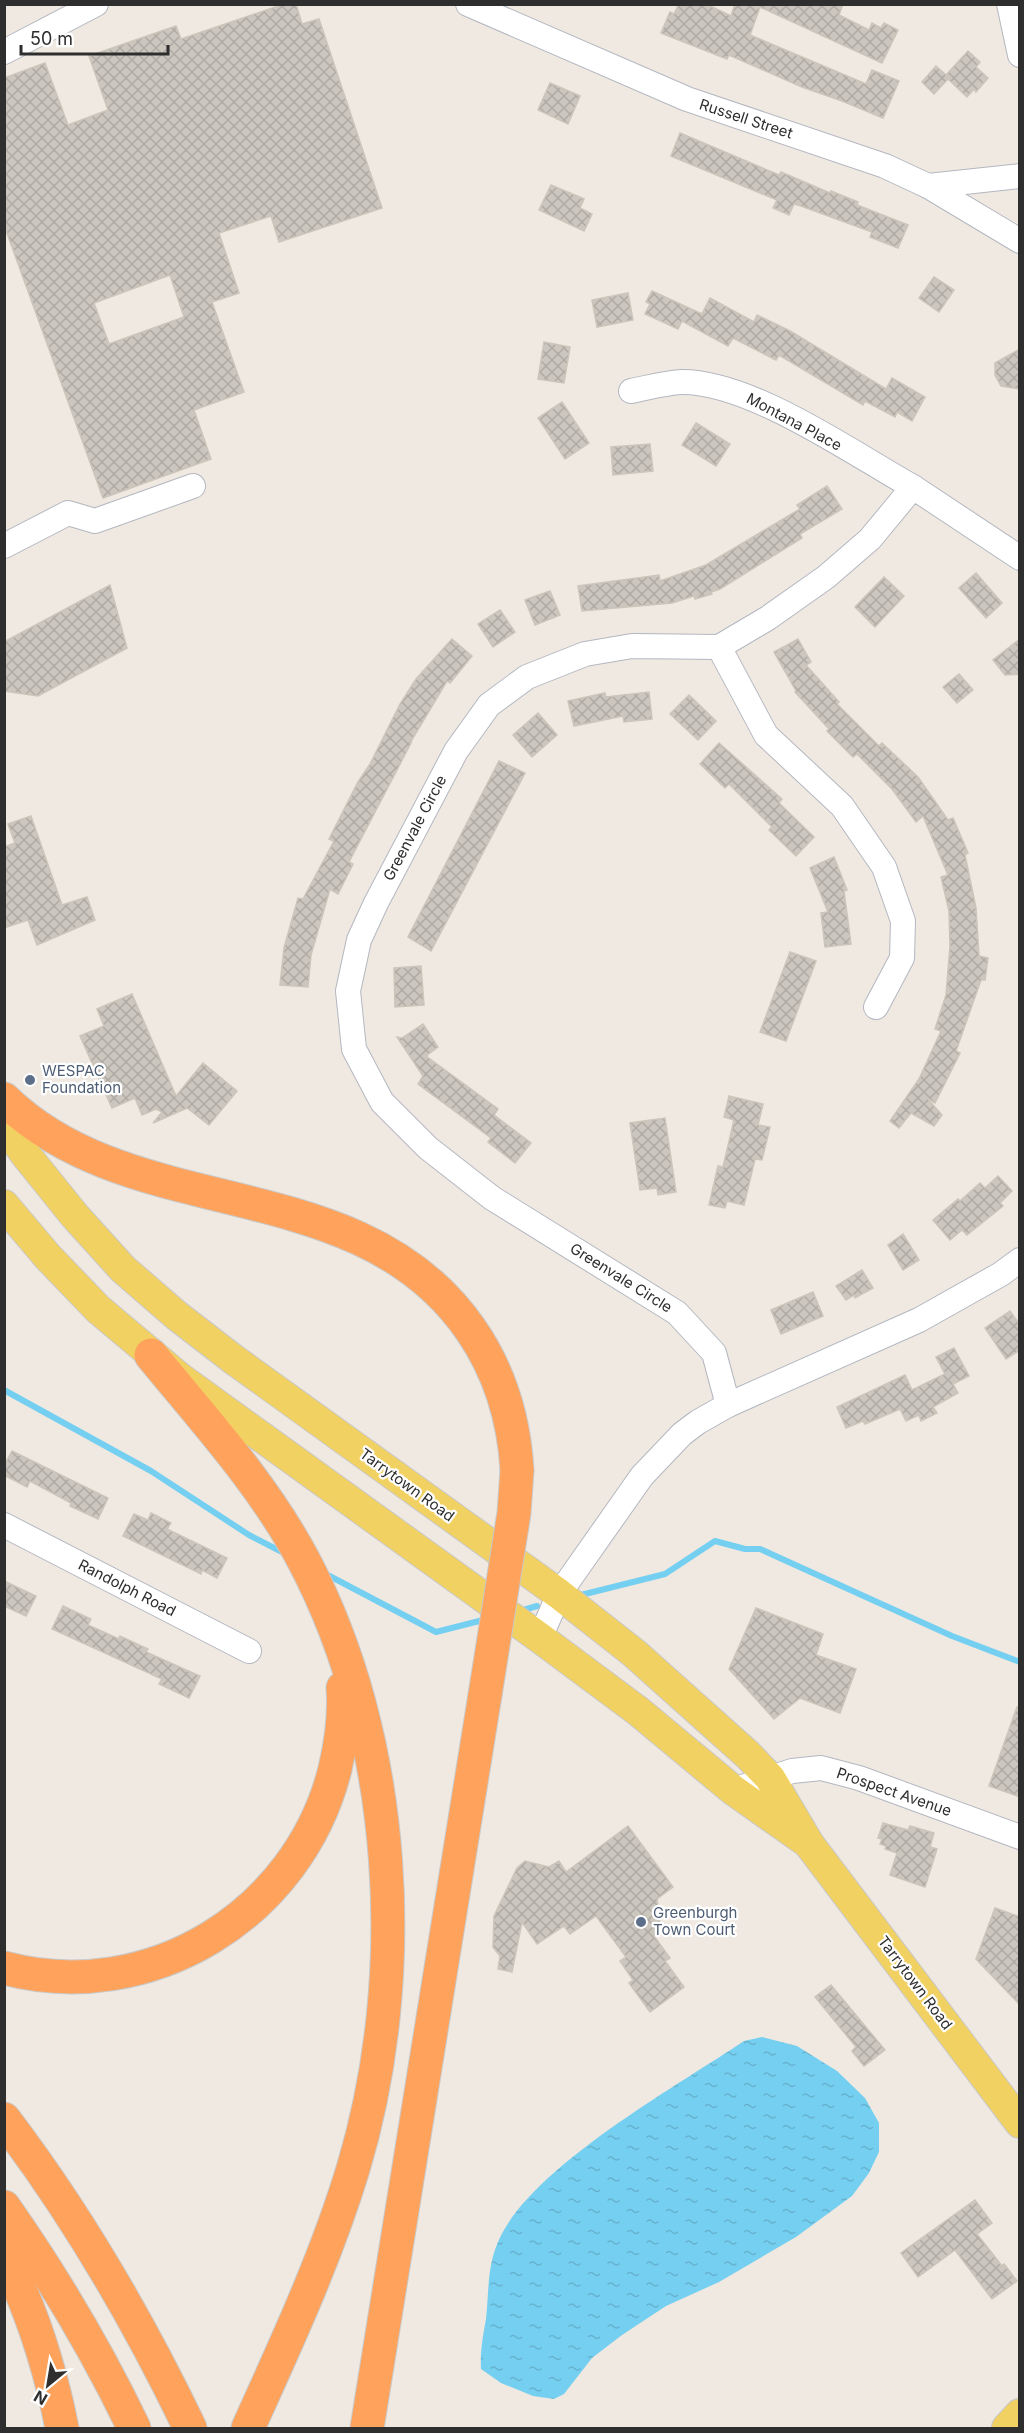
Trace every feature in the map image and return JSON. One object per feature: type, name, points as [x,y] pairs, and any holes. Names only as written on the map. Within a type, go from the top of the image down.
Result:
[{"type":"highway","points":[[4,1099],[47,1132],[93,1156],[148,1175],[341,1229],[372,1243],[403,1262],[442,1295],[465,1321],[484,1351],[500,1384],[510,1417],[517,1470],[514,1512],[368,2428]]},
{"type":"highway","points":[[151,1355],[261,1493],[291,1538],[316,1585],[352,1680],[370,1755],[384,1848],[388,1909],[385,2004],[373,2084],[353,2169],[321,2256],[250,2424]]},
{"type":"highway","points":[[4,1968],[50,1976],[86,1976],[152,1965],[213,1937],[243,1916],[267,1894],[288,1869],[320,1816],[338,1756],[342,1724],[343,1693],[340,1664],[316,1585]]},
{"type":"highway","points":[[4,2119],[95,2253],[133,2316],[190,2428]]},
{"type":"highway","points":[[4,2207],[88,2340],[134,2428]]},
{"type":"highway","points":[[4,2255],[27,2304],[40,2340],[62,2428]]},
{"type":"main road","name":"Tarrytown Road","points":[[4,1124],[75,1216],[123,1269],[176,1316],[559,1594],[661,1677],[748,1755],[770,1778],[809,1844],[1016,2116]]},
{"type":"main road","name":"Tarrytown Road","points":[[4,1205],[72,1283],[151,1355],[237,1420],[540,1638],[638,1711],[733,1790],[809,1844]]},
{"type":"main road","points":[[1007,2428],[1020,2414]]},
{"type":"street","points":[[4,52],[96,4]]},
{"type":"street","name":"Russell Street","points":[[468,4],[659,88],[863,158],[928,186],[1020,241]]},
{"type":"street","points":[[1009,4],[1020,55]]},
{"type":"street","points":[[928,186],[1020,176]]},
{"type":"street","name":"Montana Place","points":[[631,391],[681,382],[729,389],[777,410],[913,488]]},
{"type":"street","points":[[4,546],[68,513],[95,520],[193,486]]},
{"type":"street","points":[[913,488],[1020,558]]},
{"type":"street","name":"Greenvale Circle","points":[[728,1405],[714,1353],[677,1312],[492,1198],[428,1148],[382,1102],[354,1048],[348,991],[359,940],[376,903],[456,751],[489,705],[527,677],[585,654],[632,646],[719,646],[768,618],[826,577],[870,539],[913,488]]},
{"type":"street","points":[[719,646],[766,735],[842,806],[884,867],[903,921],[902,958],[876,1007]]},
{"type":"street","points":[[540,1638],[559,1594],[642,1476],[666,1449],[698,1422],[728,1405],[919,1320],[1001,1274],[1020,1260]]},
{"type":"street","name":"Randolph Road","points":[[4,1525],[249,1651]]},
{"type":"street","name":"Prospect Avenue","points":[[733,1790],[799,1770],[821,1768],[1020,1837]]},
{"type":"water","points":[[762,2037],[797,2046],[837,2071],[865,2098],[879,2123],[879,2152],[869,2173],[852,2196],[796,2237],[719,2282],[666,2306],[622,2335],[592,2358],[564,2394],[554,2399],[533,2396],[501,2383],[481,2369],[481,2350],[494,2251],[515,2214],[540,2186],[607,2131],[744,2041]]},
{"type":"building","points":[[284,4],[296,4],[302,24],[319,19],[382,208],[279,242],[271,216],[219,233],[239,293],[212,302],[244,392],[194,410],[211,459],[103,498],[4,225],[4,78],[45,63],[68,125],[108,110],[89,56],[176,26],[181,39]],"holes":[[[170,275],[184,317],[109,344],[94,303]]]},
{"type":"building","points":[[679,4],[706,4],[731,16],[735,4],[843,4],[839,15],[869,30],[872,23],[881,28],[884,23],[898,30],[882,63],[760,7],[750,35],[866,84],[872,70],[899,81],[883,118],[802,87],[729,55],[727,59],[661,33],[670,12],[674,14]]},
{"type":"building","points":[[968,51],[980,62],[976,67],[988,78],[976,92],[974,89],[967,97],[948,79],[934,94],[922,82],[936,66],[946,75]]},
{"type":"building","points":[[550,83],[580,96],[568,124],[538,110]]},
{"type":"building","points":[[680,133],[779,175],[781,172],[830,193],[831,191],[858,202],[857,205],[908,225],[898,248],[870,237],[872,232],[801,206],[794,204],[789,215],[773,208],[777,200],[671,156]]},
{"type":"building","points":[[551,185],[584,199],[580,208],[592,214],[584,231],[539,210]]},
{"type":"building","points":[[934,277],[954,290],[939,312],[919,298]]},
{"type":"building","points":[[652,291],[702,314],[710,298],[754,322],[757,315],[790,331],[886,389],[892,378],[925,397],[912,421],[897,412],[895,417],[865,401],[863,405],[779,355],[776,360],[733,338],[728,346],[682,321],[678,329],[645,314],[650,304],[646,302]]},
{"type":"building","points":[[628,293],[633,320],[597,327],[592,300]]},
{"type":"building","points":[[544,342],[570,347],[564,383],[538,379]]},
{"type":"building","points":[[1020,349],[1020,389],[1001,386],[995,375],[995,363]]},
{"type":"building","points":[[562,402],[589,443],[565,459],[538,418]]},
{"type":"building","points":[[696,423],[730,444],[716,466],[682,445]]},
{"type":"building","points":[[650,444],[653,471],[613,475],[611,447]]},
{"type":"building","points":[[827,486],[842,509],[800,534],[802,538],[720,589],[711,592],[712,594],[695,599],[694,596],[672,603],[582,611],[578,586],[659,575],[660,581],[706,565],[800,509],[797,505]]},
{"type":"building","points":[[976,573],[1002,603],[986,618],[959,588]]},
{"type":"building","points":[[884,577],[904,596],[875,627],[855,607]]},
{"type":"building","points":[[110,585],[127,648],[38,696],[4,691],[4,642]]},
{"type":"building","points":[[550,591],[560,615],[535,625],[525,600]]},
{"type":"building","points":[[500,610],[515,632],[493,647],[478,624]]},
{"type":"building","points":[[452,639],[472,656],[450,683],[447,681],[410,743],[349,862],[353,864],[338,894],[330,889],[311,955],[308,987],[280,985],[284,948],[298,898],[303,899],[334,841],[329,839],[400,704],[416,679]]},
{"type":"building","points":[[798,639],[811,662],[806,665],[839,702],[837,704],[879,746],[882,743],[918,777],[948,820],[953,818],[968,853],[965,855],[976,908],[979,956],[988,958],[985,980],[981,980],[956,1051],[960,1053],[935,1103],[927,1098],[942,1115],[934,1126],[911,1113],[899,1128],[890,1121],[919,1079],[941,1031],[935,1029],[946,995],[950,946],[949,911],[941,877],[948,875],[923,816],[916,822],[892,789],[857,754],[853,757],[827,731],[829,729],[795,692],[774,652]]},
{"type":"building","points":[[1020,639],[1020,674],[1005,675],[993,660]]},
{"type":"building","points":[[959,674],[973,690],[957,703],[943,687]]},
{"type":"building","points":[[649,692],[652,719],[624,722],[623,716],[574,726],[568,701],[605,693],[606,697]]},
{"type":"building","points":[[689,695],[716,721],[698,740],[670,714]]},
{"type":"building","points":[[538,713],[557,735],[532,757],[513,735]]},
{"type":"building","points":[[719,743],[782,799],[779,803],[814,837],[796,856],[769,830],[772,827],[729,784],[725,788],[700,764]]},
{"type":"building","points":[[499,761],[525,773],[431,951],[408,937]]},
{"type":"building","points":[[31,816],[62,905],[87,897],[95,920],[37,945],[28,920],[4,928],[4,847],[15,843],[8,824]]},
{"type":"building","points":[[834,857],[847,890],[844,891],[851,944],[825,947],[821,913],[828,912],[810,868]]},
{"type":"building","points":[[790,952],[816,961],[786,1041],[760,1032]]},
{"type":"building","points":[[421,966],[424,1005],[395,1007],[394,968]]},
{"type":"building","points":[[132,994],[176,1096],[203,1063],[237,1091],[209,1125],[187,1108],[153,1123],[162,1112],[156,1109],[142,1115],[135,1098],[112,1108],[80,1036],[104,1026],[97,1009]]},
{"type":"building","points":[[423,1024],[438,1047],[426,1056],[498,1109],[494,1115],[531,1143],[515,1163],[488,1142],[491,1138],[418,1084],[423,1076],[397,1037],[402,1038]]},
{"type":"building","points":[[729,1096],[763,1104],[758,1125],[770,1127],[762,1160],[755,1159],[744,1205],[727,1201],[725,1208],[709,1205],[718,1166],[723,1167],[734,1120],[724,1117]]},
{"type":"building","points":[[665,1118],[676,1192],[658,1195],[657,1188],[640,1190],[630,1123]]},
{"type":"building","points":[[998,1176],[1012,1191],[1000,1203],[1003,1206],[967,1235],[962,1230],[950,1240],[933,1220],[980,1183],[985,1188]]},
{"type":"building","points":[[903,1234],[919,1260],[903,1270],[888,1245]]},
{"type":"building","points":[[862,1270],[873,1288],[855,1298],[854,1295],[846,1300],[836,1286]]},
{"type":"building","points":[[813,1292],[823,1316],[781,1334],[771,1310]]},
{"type":"building","points":[[1010,1311],[1020,1325],[1020,1350],[1006,1359],[985,1328]]},
{"type":"building","points":[[954,1348],[969,1376],[953,1384],[958,1393],[933,1407],[937,1413],[921,1421],[919,1415],[906,1421],[900,1409],[865,1424],[863,1421],[846,1428],[837,1407],[905,1375],[912,1390],[945,1374],[936,1357]]},
{"type":"building","points":[[12,1451],[108,1498],[98,1519],[70,1506],[71,1503],[30,1481],[27,1487],[4,1475],[4,1466]]},
{"type":"building","points":[[151,1513],[171,1523],[167,1529],[227,1558],[217,1578],[202,1570],[201,1574],[123,1536],[134,1514],[148,1520]]},
{"type":"building","points":[[4,1581],[36,1596],[26,1616],[4,1606]]},
{"type":"building","points":[[63,1606],[91,1619],[88,1625],[119,1639],[120,1636],[148,1649],[146,1652],[200,1676],[189,1698],[159,1684],[162,1679],[52,1629]]},
{"type":"building","points":[[756,1608],[823,1634],[816,1655],[856,1669],[840,1713],[800,1698],[774,1719],[729,1669]]},
{"type":"building","points":[[1017,1707],[1020,1708],[1020,1797],[989,1786]]},
{"type":"building","points":[[883,1823],[908,1830],[910,1826],[934,1833],[930,1847],[937,1849],[925,1887],[890,1875],[897,1853],[885,1849],[886,1846],[880,1844],[882,1839],[878,1838]]},
{"type":"building","points":[[628,1826],[673,1887],[657,1899],[660,1919],[659,1928],[654,1936],[670,1958],[665,1961],[684,1987],[650,2012],[629,1983],[633,1980],[620,1961],[626,1957],[596,1916],[570,1934],[564,1926],[537,1944],[522,1922],[512,1972],[498,1969],[500,1956],[493,1947],[494,1916],[517,1868],[525,1861],[549,1867],[559,1861],[566,1872]]},
{"type":"building","points":[[995,1908],[1020,1917],[1020,2005],[976,1959]]},
{"type":"building","points":[[831,1985],[885,2050],[864,2066],[852,2051],[856,2047],[815,1997]]},
{"type":"building","points":[[975,2200],[992,2223],[977,2234],[1017,2281],[992,2299],[955,2250],[918,2277],[901,2253]]},
{"type":"waterway","points":[[4,1390],[151,1471],[249,1535],[286,1554]]},
{"type":"waterway","points":[[577,1596],[665,1574],[715,1541],[745,1549],[760,1549],[952,1636],[1020,1662]]},
{"type":"waterway","points":[[322,1572],[436,1632],[487,1619]]},
{"type":"waterway","points":[[520,1611],[537,1606]]},
{"type":"place","name":"WESPAC Foundation","points":[[30,1080]]},
{"type":"place","name":"Greenburgh Town Court","points":[[641,1922]]}]
